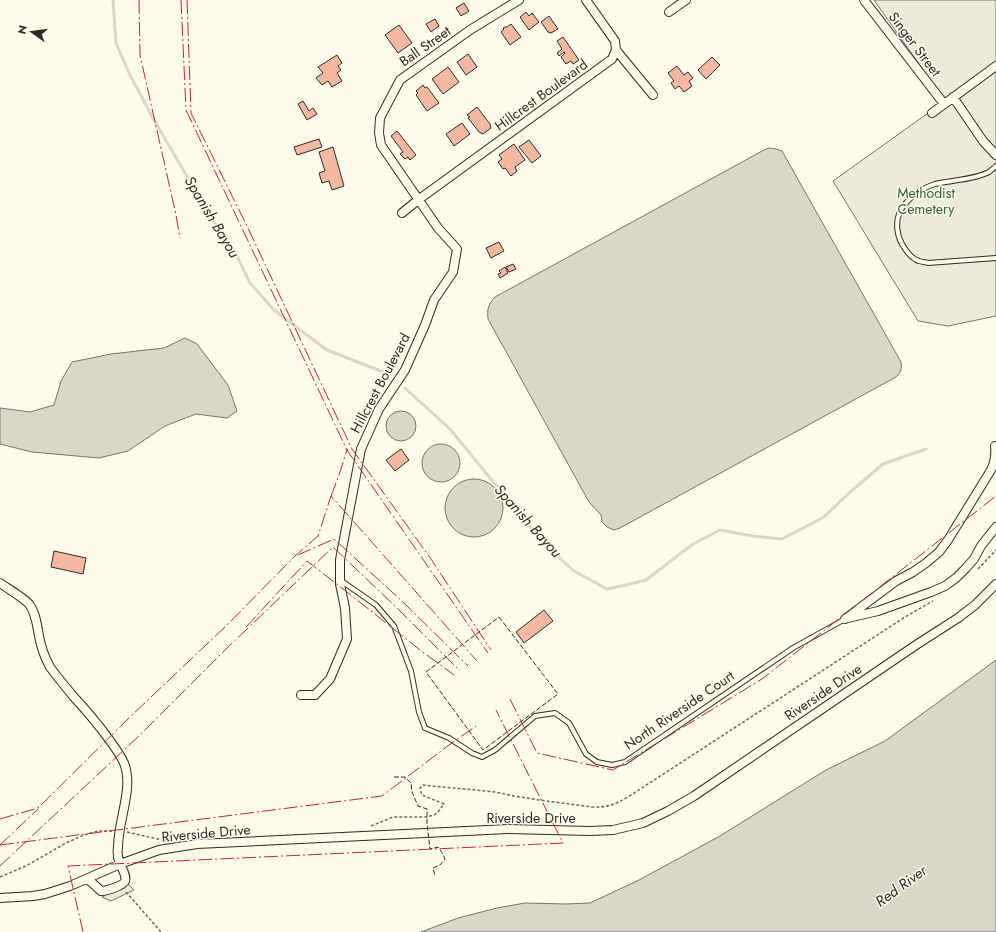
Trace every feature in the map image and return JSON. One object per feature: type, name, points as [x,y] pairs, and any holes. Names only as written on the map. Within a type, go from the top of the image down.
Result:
[{"type":"street","name":"Ball Street","points":[[418,200],[381,145],[379,133],[380,118],[390,98],[400,80],[470,30],[519,0]]},
{"type":"street","points":[[586,0],[615,40],[616,50],[653,95]]},
{"type":"street","points":[[669,12],[686,0]]},
{"type":"street","name":"Singer Street","points":[[864,0],[944,104]]},
{"type":"street","name":"Hillcrest Boulevard","points":[[402,213],[612,59],[616,50]]},
{"type":"street","points":[[932,113],[996,66]]},
{"type":"street","points":[[953,97],[983,142],[996,155]]},
{"type":"street","name":"Hillcrest Boulevard","points":[[301,696],[315,695],[330,678],[347,639],[345,608],[340,584],[340,560],[361,449],[379,409],[405,370],[425,325],[434,300],[452,272],[457,249],[438,228],[418,200]]},
{"type":"street","name":"North Riverside Court","points":[[845,619],[896,581],[914,572],[939,552],[948,540],[994,463],[996,455],[995,446]]},
{"type":"street","points":[[845,619],[878,611],[945,586],[956,578],[974,559],[981,546],[996,527]]},
{"type":"street","points":[[0,583],[29,604],[34,613],[45,658],[50,667],[97,723],[124,762],[127,772],[126,797],[118,831],[118,854],[126,880],[124,884],[106,891],[101,891],[88,878]]},
{"type":"street","name":"Riverside Drive","points":[[0,898],[45,894],[70,886],[120,864],[159,850],[197,844],[508,829],[590,831],[613,830],[643,823],[668,812],[694,796],[958,618],[975,605],[996,584]]},
{"type":"lane","points":[[996,166],[989,172],[934,184],[919,191],[907,202],[900,212],[897,220],[897,229],[902,244],[911,256],[919,261],[928,263],[996,258]]},
{"type":"lane","name":"North Riverside Court","points":[[340,580],[376,605],[394,626],[411,671],[419,712],[425,728],[449,738],[472,753],[482,757],[495,750],[535,716],[555,713],[568,723],[586,754],[597,762],[612,765],[625,762],[793,648],[845,619]]},
{"type":"path","points":[[975,571],[996,550]]},
{"type":"path","points":[[370,827],[393,817],[426,817],[434,815],[438,812],[444,804],[422,795],[420,788],[423,785],[496,792],[539,800],[599,808],[612,805],[635,793],[905,617],[937,600]]},
{"type":"path","points":[[0,877],[26,866],[66,843],[98,831],[129,832],[165,841]]},
{"type":"path","points":[[122,887],[161,932]]},
{"type":"green space","name":"Methodist Cemetery","points":[[874,0],[996,0],[996,316],[948,326],[918,321],[833,181],[945,101]]},
{"type":"shaded area","points":[[128,884],[134,890],[111,901],[102,897]]},
{"type":"water","points":[[769,148],[782,151],[901,362],[901,370],[896,377],[614,530],[607,527],[602,522],[601,515],[589,502],[488,319],[489,305],[495,297]]},
{"type":"water","points":[[185,338],[197,344],[228,385],[237,411],[227,418],[196,414],[165,426],[128,451],[99,458],[32,452],[0,444],[0,408],[30,412],[54,405],[61,381],[72,362],[111,354],[164,348]]},
{"type":"water","points":[[401,411],[412,415],[416,426],[412,437],[401,441],[390,437],[386,426],[390,415]]},
{"type":"water","points":[[441,444],[451,447],[457,453],[460,463],[457,473],[451,479],[441,482],[431,479],[425,473],[422,463],[425,453],[431,447]]},
{"type":"water","points":[[474,479],[485,481],[498,492],[501,497],[503,508],[501,519],[490,532],[485,535],[474,537],[463,535],[450,524],[447,519],[445,508],[447,497],[458,484],[463,481]]},
{"type":"water","name":"Red River","points":[[996,660],[996,932],[421,932],[458,918],[497,908],[525,903],[590,903],[639,880],[720,836],[826,770],[885,741]]},
{"type":"building","points":[[464,3],[469,11],[461,16],[456,8]]},
{"type":"building","points":[[526,12],[529,16],[532,13],[539,22],[529,30],[520,17]]},
{"type":"building","points":[[549,16],[558,29],[551,33],[548,32],[541,22]]},
{"type":"building","points":[[435,19],[439,26],[431,32],[426,24]]},
{"type":"building","points":[[511,24],[521,37],[510,45],[501,32],[504,29],[503,28]]},
{"type":"building","points":[[399,25],[412,43],[398,53],[385,35]]},
{"type":"building","points":[[563,37],[579,60],[573,64],[571,61],[566,64],[561,57],[565,53],[564,52],[559,56],[557,53],[562,49],[557,41]]},
{"type":"building","points":[[468,54],[477,67],[466,75],[457,62]]},
{"type":"building","points":[[337,55],[342,63],[338,66],[341,70],[337,73],[342,81],[332,87],[328,81],[322,85],[316,78],[323,73],[318,67]]},
{"type":"building","points":[[712,57],[720,65],[706,79],[698,70]]},
{"type":"building","points":[[677,66],[684,75],[688,72],[693,78],[689,81],[692,86],[684,92],[679,86],[675,89],[671,83],[674,81],[668,73]]},
{"type":"building","points":[[448,67],[459,82],[443,94],[432,79]]},
{"type":"building","points":[[423,85],[425,88],[427,87],[439,103],[427,111],[416,95],[418,93],[416,91]]},
{"type":"building","points":[[303,101],[309,111],[313,108],[317,114],[307,120],[298,104]]},
{"type":"building","points":[[477,107],[490,124],[491,128],[483,134],[479,132],[468,118],[470,117],[467,115]]},
{"type":"building","points":[[462,123],[470,134],[454,146],[446,134]]},
{"type":"building","points":[[397,131],[416,155],[410,160],[408,157],[405,159],[400,154],[403,152],[391,136]]},
{"type":"building","points":[[319,139],[322,147],[297,155],[294,147]]},
{"type":"building","points":[[529,140],[541,156],[532,163],[519,147]]},
{"type":"building","points":[[514,144],[525,160],[515,167],[517,171],[511,176],[498,162],[502,159],[499,155]]},
{"type":"building","points":[[333,147],[344,186],[332,190],[329,181],[322,183],[319,173],[325,171],[319,152]]},
{"type":"building","points":[[499,242],[504,251],[491,258],[486,248]]},
{"type":"building","points":[[513,264],[516,269],[509,272],[506,267]]},
{"type":"building","points":[[505,267],[508,273],[500,278],[498,274],[501,273],[499,271]]},
{"type":"building","points":[[401,449],[409,460],[395,471],[386,460]]},
{"type":"building","points":[[54,551],[86,558],[83,574],[51,567]]},
{"type":"building","points":[[544,610],[553,621],[524,643],[516,632]]},
{"type":"waterway","name":"Spanish Bayou","points":[[113,0],[116,43],[129,73],[154,120],[212,219],[234,250],[250,283],[274,310],[327,350],[386,373]]},
{"type":"waterway","name":"Spanish Bayou","points":[[405,388],[450,429],[545,545],[574,571],[607,589],[646,580],[693,544],[720,530],[782,539],[824,517],[883,464],[926,449]]},
{"type":"fence","points":[[499,617],[558,694],[483,750],[426,672],[499,617]]},
{"type":"fence","points":[[394,777],[405,777],[411,783],[412,792],[418,806],[427,809],[430,849],[438,847],[445,859],[440,865],[433,868],[435,876]]},
{"type":"power","points":[[139,0],[140,55],[180,238]]},
{"type":"power","points":[[181,0],[186,110],[347,450],[488,653]]},
{"type":"power","points":[[187,0],[191,113],[247,226],[352,449],[431,559],[491,650]]},
{"type":"power","points":[[331,496],[348,449]]},
{"type":"power","points":[[0,819],[38,808],[131,716],[226,626],[295,556],[318,536],[331,496],[477,661]]},
{"type":"power","points":[[510,699],[537,753],[613,770],[762,679],[996,496]]},
{"type":"power","points":[[298,555],[334,539],[403,602],[468,666]]},
{"type":"power","points":[[0,866],[140,735],[226,649],[333,547],[460,671]]},
{"type":"power","points":[[246,627],[307,561],[454,675]]},
{"type":"power","points":[[83,932],[68,866],[563,843],[496,710]]},
{"type":"power","points":[[0,845],[382,796],[476,726]]},
{"type":"power","points":[[0,845],[38,809]]}]
